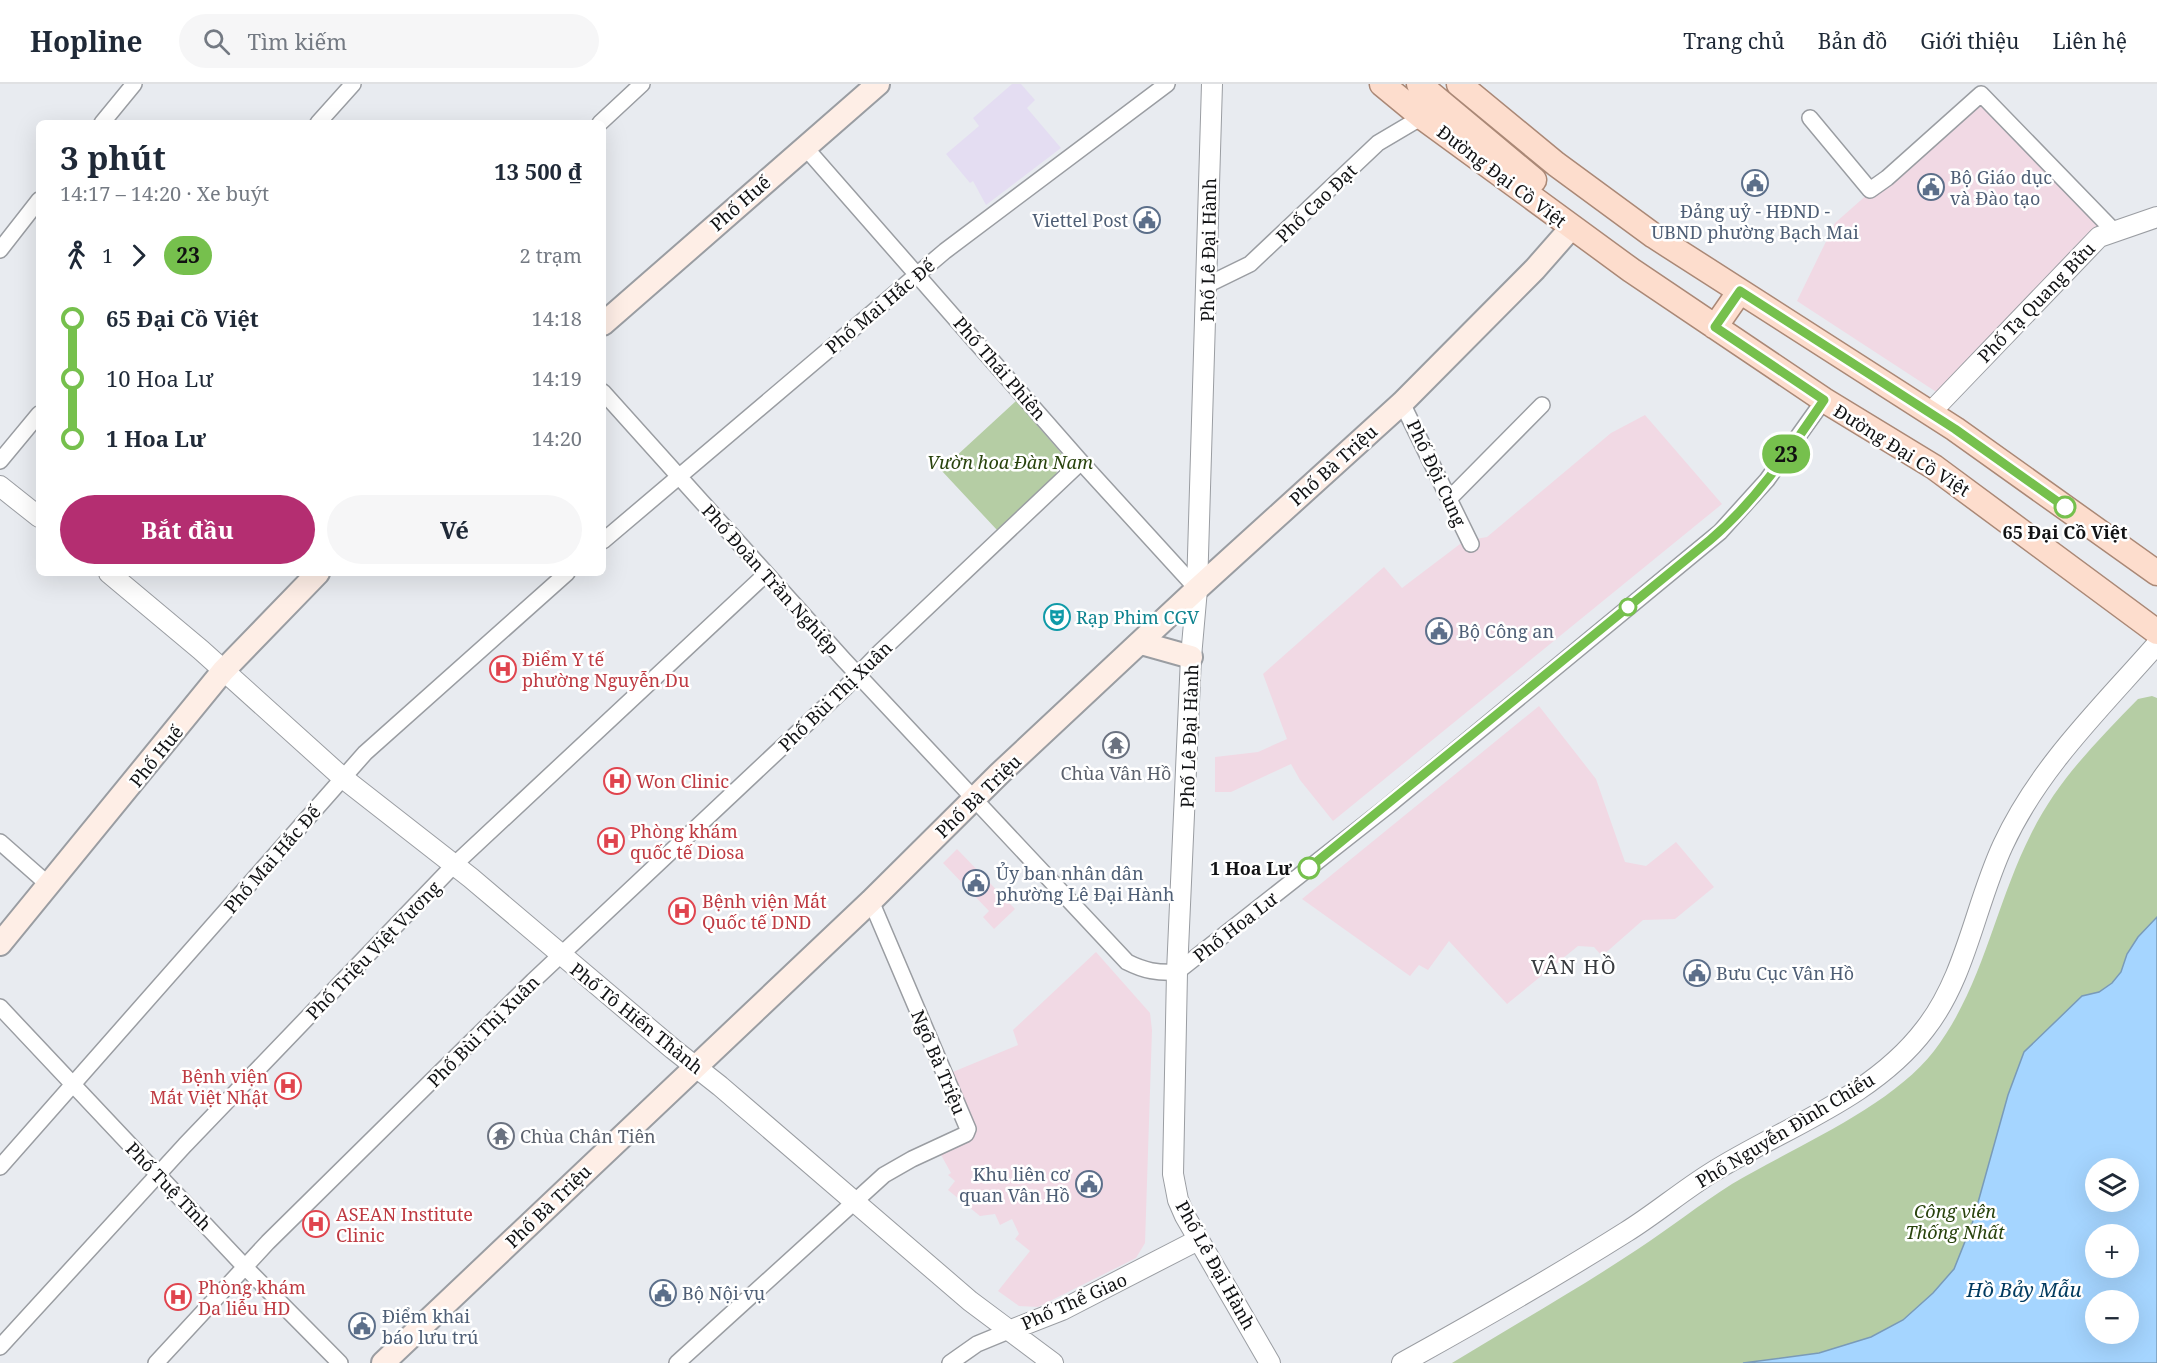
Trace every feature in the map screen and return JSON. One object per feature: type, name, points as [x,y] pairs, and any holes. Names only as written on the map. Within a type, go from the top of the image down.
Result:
[{"type":"main road","name":"Phố Huế","points":[[606,321],[804,146],[878,84]]},
{"type":"main road","name":"Đường Đại Cồ Việt","points":[[1382,84],[1422,117],[1571,228],[1824,400],[1934,467],[2157,632]]},
{"type":"main road","points":[[1459,84],[1556,164],[1654,236],[1931,412],[2157,573]]},
{"type":"main road","points":[[1420,85],[1502,137],[1556,164]]},
{"type":"main road","points":[[1420,85],[1471,130],[1569,207],[1592,242]]},
{"type":"main road","name":"Phố Bà Triệu","points":[[383,1363],[871,901],[974,799],[1197,589],[1402,403],[1535,269],[1571,228]]},
{"type":"main road","points":[[1715,327],[1740,291]]},
{"type":"main road","name":"Phố Huế","points":[[0,944],[50,886],[223,671],[315,576]]},
{"type":"main road","points":[[1142,643],[1191,657]]},
{"type":"street","points":[[104,120],[134,84]]},
{"type":"street","points":[[321,120],[353,84]]},
{"type":"street","points":[[603,120],[642,84]]},
{"type":"street","name":"Phố Mai Hắc Đế","points":[[606,538],[919,274],[1167,84]]},
{"type":"street","name":"Phố Lê Đại Hành","points":[[1212,84],[1208,285],[1197,589],[1191,657],[1177,972],[1173,1174],[1178,1200],[1198,1240],[1270,1363]]},
{"type":"street","points":[[1810,118],[1870,190],[1887,178],[1981,94],[2114,231]]},
{"type":"street","name":"Phố Cao Đạt","points":[[1208,285],[1250,264],[1378,143],[1422,117]]},
{"type":"street","name":"Phố Thái Phiên","points":[[804,146],[1197,589]]},
{"type":"street","points":[[0,250],[36,204]]},
{"type":"street","name":"Phố Tạ Quang Bửu","points":[[1931,412],[2099,237],[2157,217]]},
{"type":"street","name":"Phố Đoàn Trần Nghiệp","points":[[606,395],[766,574],[1127,962],[1145,971],[1177,972]]},
{"type":"street","name":"Phố Hoa Lư","points":[[1177,972],[1389,805],[1719,532],[1767,480],[1824,400]]},
{"type":"street","name":"Phố Đội Cung","points":[[1402,403],[1471,544]]},
{"type":"street","points":[[1449,499],[1542,405]]},
{"type":"street","points":[[0,461],[36,418]]},
{"type":"street","name":"Phố Bùi Thị Xuân","points":[[156,1363],[245,1267],[560,954],[1082,462]]},
{"type":"street","points":[[0,486],[36,515]]},
{"type":"street","name":"Phố Triệu Việt Vương","points":[[0,1347],[159,1175],[454,865],[766,574]]},
{"type":"street","name":"Phố Tô Hiến Thành","points":[[112,576],[343,778],[454,865],[695,1066],[970,1302],[1053,1363]]},
{"type":"street","name":"Phố Mai Hắc Đế","points":[[0,1167],[365,753],[564,576]]},
{"type":"street","name":"Phố Nguyễn Đình Chiểu","points":[[1402,1363],[1626,1232],[1712,1172],[1837,1102],[1874,1079],[1903,1054],[1926,1028],[1943,999],[1961,960],[2002,846],[2020,811],[2048,768],[2157,644]]},
{"type":"street","points":[[0,843],[50,886]]},
{"type":"street","name":"Ngõ Bà Triệu","points":[[854,1202],[884,1175],[966,1134],[968,1129],[871,901]]},
{"type":"street","name":"Phố Tuệ Tĩnh","points":[[0,1006],[245,1267],[340,1363]]},
{"type":"street","points":[[685,1361],[854,1202]]},
{"type":"street","name":"Phố Thể Giao","points":[[950,1363],[977,1344],[1062,1310],[1198,1240]]},
{"type":"shaded area","points":[[1012,84],[1021,84],[1035,100],[1027,108],[1061,148],[986,205],[973,181],[970,183],[946,154],[979,126],[973,118]]},
{"type":"shaded area","points":[[1981,94],[2114,231],[1944,397],[1797,301],[1835,223]]},
{"type":"shaded area","name":"Bộ Công an","points":[[1645,415],[1722,504],[1333,821],[1300,780],[1291,764],[1231,792],[1215,792],[1215,757],[1258,752],[1287,739],[1263,674],[1384,567],[1402,588],[1464,541],[1487,537],[1611,433]]},
{"type":"shaded area","points":[[1539,706],[1596,779],[1625,862],[1646,866],[1676,842],[1714,887],[1675,919],[1643,920],[1602,956],[1594,947],[1578,946],[1507,1004],[1449,941],[1428,970],[1419,965],[1410,976],[1302,899]]},
{"type":"shaded area","name":"Ủy ban nhân dân phường Lê Đại Hành","points":[[957,849],[1015,909],[994,929],[983,917],[989,911],[943,863]]},
{"type":"shaded area","points":[[1096,952],[1150,1013],[1152,1030],[1145,1243],[1136,1258],[1038,1307],[1019,1306],[998,1291],[1030,1251],[1015,1239],[1019,1234],[1012,1219],[1000,1225],[995,1214],[980,1216],[948,1190],[955,1181],[948,1175],[951,1173],[940,1153],[975,1135],[948,1074],[1018,1045],[1013,1030]]},
{"type":"green space","name":"Vườn hoa Đàn Nam","points":[[1016,401],[1062,454],[1064,460],[1054,477],[997,530],[941,470]]},
{"type":"green space","name":"Công viên Thống Nhất","points":[[2152,696],[2157,698],[2157,1363],[1452,1363],[1615,1264],[1732,1184],[1868,1108],[1916,1071],[1934,1051],[1965,1000],[2019,861],[2041,815],[2065,779],[2138,699]]},
{"type":"water","name":"Hồ Bảy Mẫu","points":[[2157,917],[2157,1363],[1743,1363],[1819,1353],[1871,1337],[1903,1320],[1933,1293],[1954,1269],[1972,1224],[2008,1095],[2024,1052],[2082,996],[2099,992],[2112,983],[2121,972],[2127,954],[2138,937]]},
{"type":"bus line","name":"23","points":[[1309,868],[1389,805],[1710,540],[1737,515],[1767,480],[1824,400],[1715,327],[1740,291],[1955,429],[2065,507]]},
{"type":"place","name":"Đảng uỷ - HĐND - UBND phường Bạch Mai","points":[[1755,183]]},
{"type":"place","name":"Bộ Giáo dục và Đào tạo","points":[[1931,187]]},
{"type":"place","name":"Viettel Post","points":[[1147,220]]},
{"type":"place","name":"65 Đại Cồ Việt","points":[[2065,507]]},
{"type":"place","name":"Rạp Phim CGV","points":[[1057,617]]},
{"type":"place","name":"Bộ Công an","points":[[1439,631]]},
{"type":"place","name":"Điểm Y tế phường Nguyễn Du","points":[[503,669]]},
{"type":"place","name":"Chùa Vân Hồ","points":[[1116,745]]},
{"type":"place","name":"Won Clinic","points":[[617,781]]},
{"type":"place","name":"Phòng khám quốc tế Diosa","points":[[611,841]]},
{"type":"place","name":"1 Hoa Lư","points":[[1309,868]]},
{"type":"place","name":"Ủy ban nhân dân phường Lê Đại Hành","points":[[976,883]]},
{"type":"place","name":"Bệnh viện Mắt Quốc tế DND","points":[[682,911]]},
{"type":"place","name":"Bưu Cục Vân Hồ","points":[[1697,973]]},
{"type":"place","name":"Bệnh viện Mắt Việt Nhật","points":[[288,1086]]},
{"type":"place","name":"Chùa Chân Tiên","points":[[501,1136]]},
{"type":"place","name":"Khu liên cơ quan Vân Hồ","points":[[1089,1184]]},
{"type":"place","name":"ASEAN Institute Clinic","points":[[316,1224]]},
{"type":"place","name":"Bộ Nội vụ","points":[[663,1293]]},
{"type":"place","name":"Phòng khám Da liễu HD","points":[[178,1297]]},
{"type":"place","name":"Điểm khai báo lưu trú","points":[[362,1326]]},
{"type":"district","name":"VÂN HỒ","points":[[1574,966]]}]
